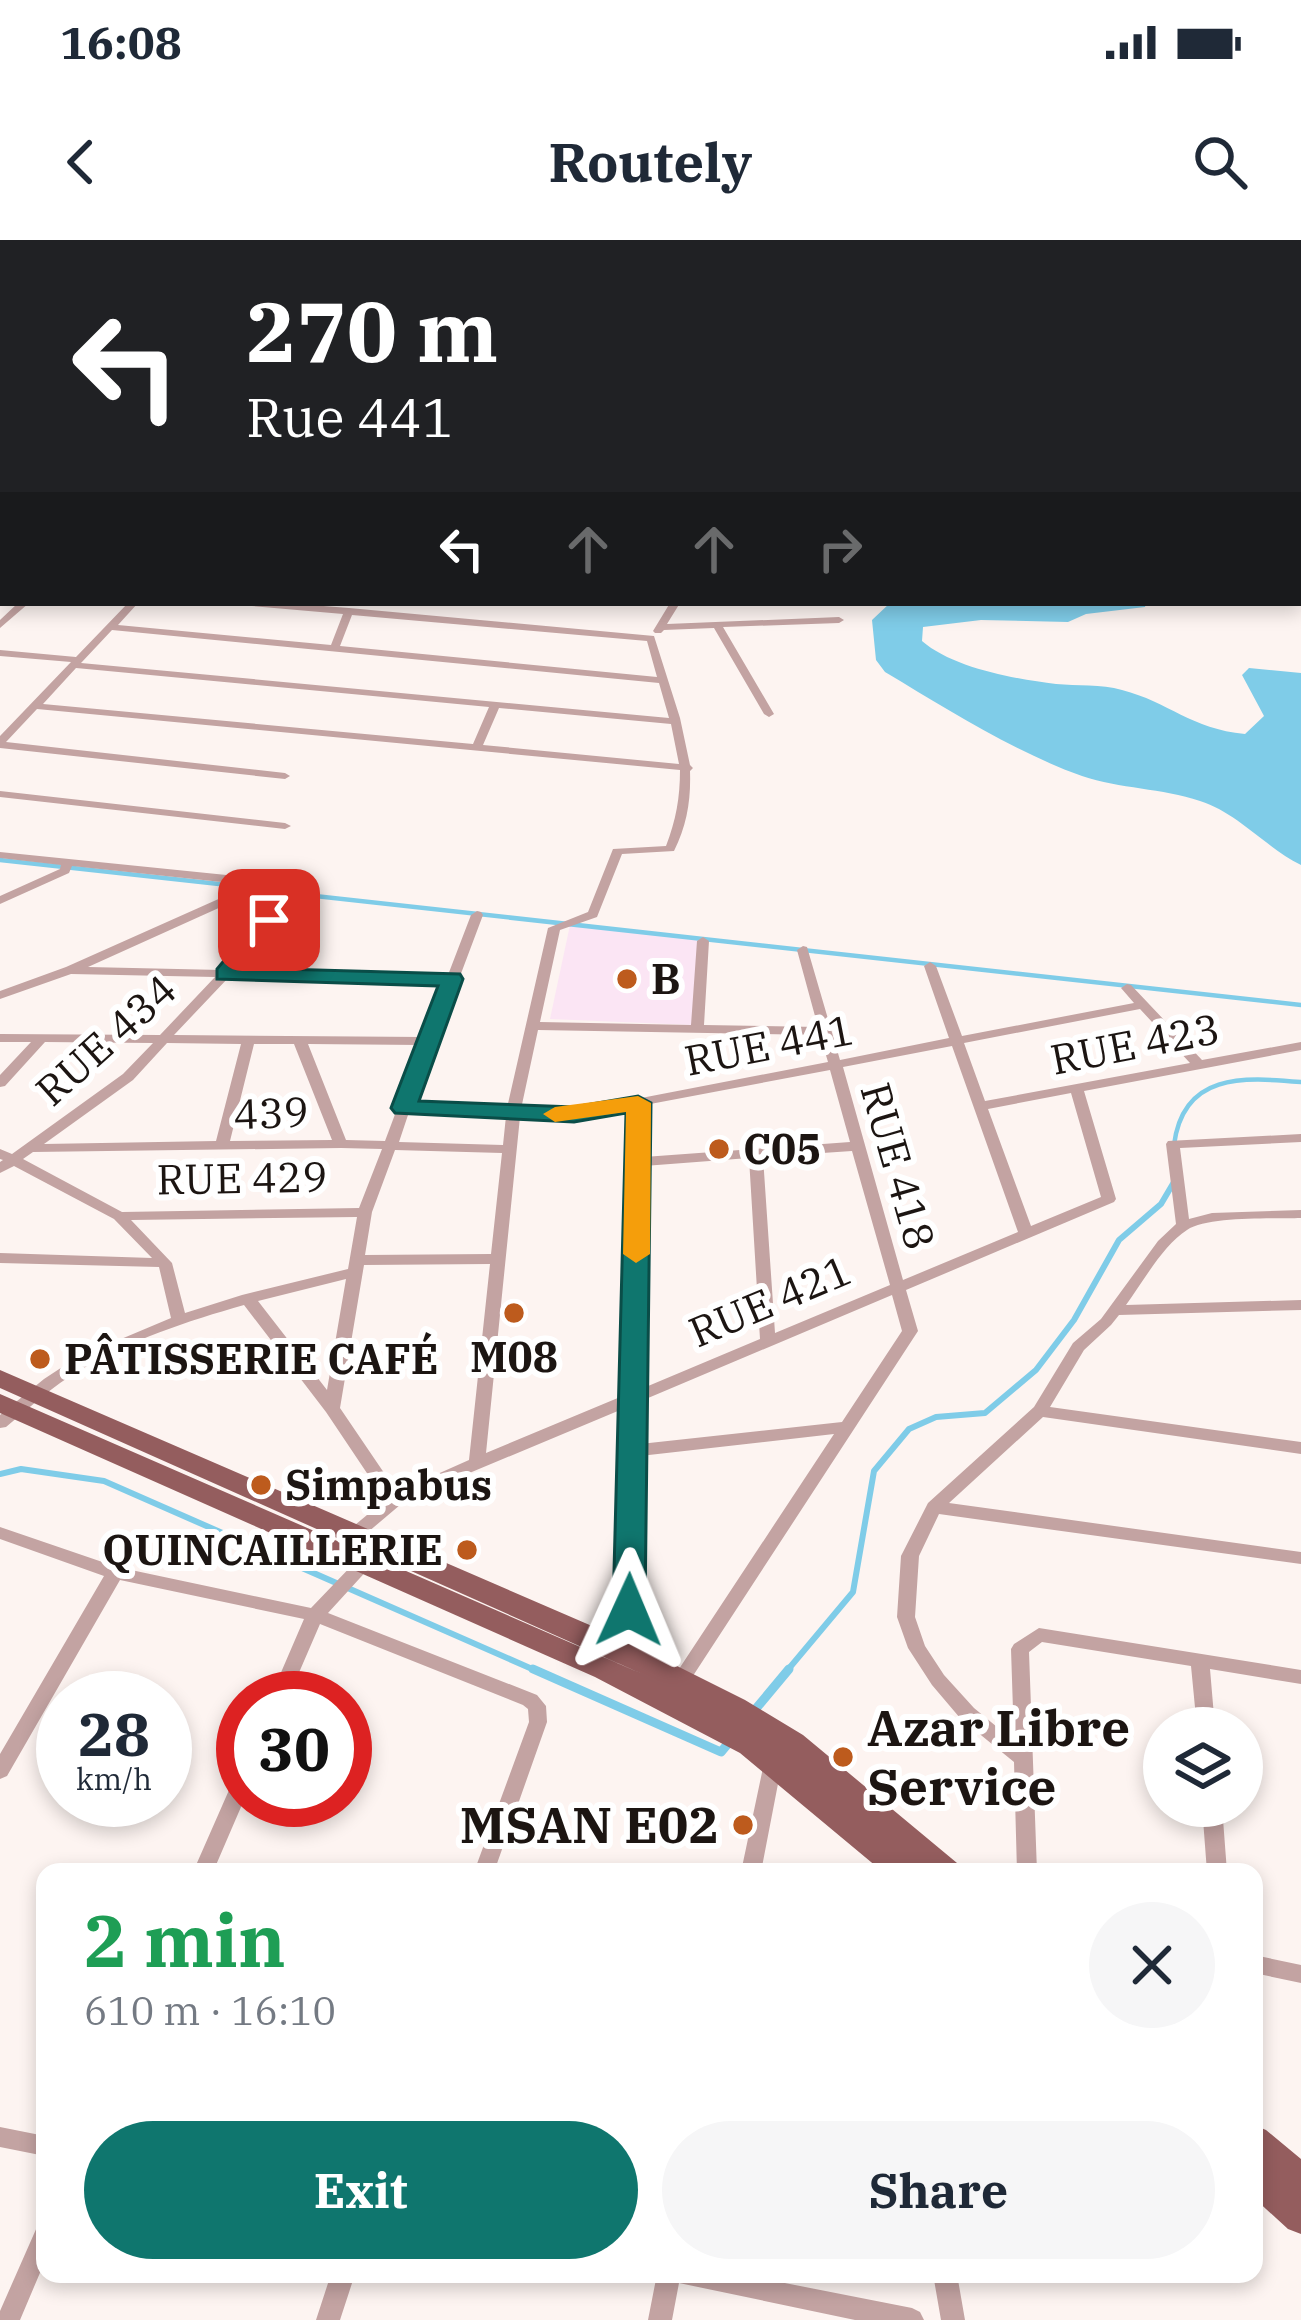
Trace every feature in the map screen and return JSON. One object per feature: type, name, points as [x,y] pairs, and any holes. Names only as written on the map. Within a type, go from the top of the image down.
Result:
[{"type":"main road","points":[[0,1378],[13,1407],[347,1581],[681,1681],[726,1717]]},
{"type":"main road","points":[[13,1407],[355,1534],[612,1659],[772,1745],[934,1863]]},
{"type":"main road","points":[[772,1745],[896,1863]]},
{"type":"main road","points":[[1263,2149],[1301,2182]]},
{"type":"main road","points":[[1263,2183],[1301,2217]]},
{"type":"street","points":[[0,743],[130,606]]},
{"type":"street","points":[[288,606],[651,638]]},
{"type":"street","points":[[651,638],[673,606]]},
{"type":"street","points":[[334,649],[349,611]]},
{"type":"street","points":[[662,627],[839,620]]},
{"type":"street","points":[[717,625],[769,714]]},
{"type":"street","points":[[110,628],[662,680]]},
{"type":"street","points":[[477,1463],[513,1114],[555,927],[598,908],[617,850],[670,849],[687,802],[688,768],[651,638]]},
{"type":"street","points":[[0,653],[672,721]]},
{"type":"street","points":[[477,748],[495,704]]},
{"type":"street","points":[[35,706],[688,768]]},
{"type":"street","points":[[0,743],[285,776]]},
{"type":"street","points":[[0,794],[285,826]]},
{"type":"street","points":[[0,855],[266,884]]},
{"type":"street","points":[[0,900],[65,871],[67,862]]},
{"type":"street","points":[[0,995],[70,970],[228,899],[238,880]]},
{"type":"street","name":"RUE 434","points":[[3,1160],[34,1148],[128,1077],[225,974],[292,892]]},
{"type":"street","points":[[332,1408],[365,1213],[477,915]]},
{"type":"street","points":[[697,1029],[703,941]]},
{"type":"street","name":"RUE 418","points":[[803,950],[910,1331],[847,1427]]},
{"type":"street","points":[[930,966],[1027,1234]]},
{"type":"street","points":[[70,970],[452,979]]},
{"type":"street","points":[[1127,988],[1200,1066]]},
{"type":"street","name":"RUE 441","points":[[404,1108],[574,1114],[1143,1005]]},
{"type":"street","points":[[535,1026],[826,1031]]},
{"type":"street","points":[[0,1038],[429,1041]]},
{"type":"street","points":[[0,1083],[42,1038]]},
{"type":"street","points":[[222,1148],[249,1039]]},
{"type":"street","points":[[299,1040],[341,1144]]},
{"type":"street","name":"RUE 423","points":[[980,1106],[1301,1046]]},
{"type":"street","name":"RUE 421","points":[[355,1534],[394,1501],[477,1463],[1109,1199],[1077,1089]]},
{"type":"street","points":[[612,1659],[629,1610],[638,1103]]},
{"type":"street","points":[[1184,1225],[1173,1144],[1301,1138]]},
{"type":"street","name":"439","points":[[34,1148],[341,1144],[510,1149]]},
{"type":"street","points":[[638,1162],[858,1146]]},
{"type":"street","points":[[756,1154],[768,1341]]},
{"type":"street","points":[[3,1160],[119,1216],[165,1263],[179,1321]]},
{"type":"street","name":"RUE 429","points":[[119,1216],[365,1213]]},
{"type":"street","points":[[1023,1759],[967,1713],[938,1680],[916,1648],[905,1617],[910,1556],[934,1507],[1040,1411],[1078,1347],[1116,1310],[1163,1244],[1184,1225],[1212,1217],[1301,1214]]},
{"type":"street","points":[[0,1258],[165,1263]]},
{"type":"street","points":[[13,1407],[81,1363],[247,1298],[356,1266],[498,1258]]},
{"type":"street","points":[[247,1298],[332,1408],[394,1501]]},
{"type":"street","points":[[1116,1310],[1301,1305]]},
{"type":"street","points":[[1040,1411],[1301,1448]]},
{"type":"street","points":[[632,1451],[847,1427]]},
{"type":"street","points":[[681,1681],[847,1427]]},
{"type":"street","points":[[934,1507],[1301,1558]]},
{"type":"street","points":[[0,1533],[115,1574],[316,1615],[538,1706],[538,1722],[487,1863]]},
{"type":"street","points":[[0,1771],[115,1574]]},
{"type":"street","points":[[291,1671],[316,1615],[347,1581]]},
{"type":"street","points":[[1027,1863],[1020,1649],[1028,1640],[1039,1635],[1301,1677]]},
{"type":"street","points":[[1200,1662],[1204,1707]]},
{"type":"street","points":[[752,1863],[772,1745]]},
{"type":"street","points":[[207,1863],[223,1827]]},
{"type":"street","points":[[1214,1827],[1216,1863]]},
{"type":"street","points":[[1263,1966],[1301,1974]]},
{"type":"street","points":[[0,2137],[36,2144]]},
{"type":"street","points":[[8,2320],[36,2256]]},
{"type":"street","points":[[328,2320],[340,2283]]},
{"type":"street","points":[[660,2320],[667,2283]]},
{"type":"street","points":[[728,2283],[912,2320]]},
{"type":"street","points":[[947,2283],[953,2320]]},
{"type":"shaded area","name":"B","points":[[570,925],[698,938],[692,1025],[550,1019]]},
{"type":"water","points":[[887,606],[1145,606],[1086,614],[1068,622],[981,620],[923,627],[922,641],[985,671],[1122,690],[1195,721],[1245,734],[1264,716],[1242,675],[1249,668],[1301,673],[1301,865],[1214,806],[1096,780],[981,729],[885,672],[876,660],[872,620]]},
{"type":"waterway","points":[[0,860],[228,885]]},
{"type":"waterway","points":[[242,888],[1301,1005]]},
{"type":"waterway","points":[[1174,1145],[1189,1104],[1203,1092],[1237,1081],[1301,1082]]},
{"type":"waterway","points":[[786,1672],[853,1592],[874,1471],[909,1429],[936,1417],[985,1413],[1036,1370],[1074,1320],[1119,1240],[1161,1204],[1174,1182]]},
{"type":"waterway","points":[[0,1474],[21,1469],[104,1481],[539,1672]]},
{"type":"waterway","points":[[533,1669],[721,1752],[731,1740]]},
{"type":"waterway","points":[[754,1711],[789,1669]]},
{"type":"slow traffic","points":[[555,1114],[638,1103],[636,1254]]},
{"type":"place","name":"B","points":[[627,979]]},
{"type":"place","name":"C05","points":[[719,1149]]},
{"type":"place","name":"M08","points":[[514,1313]]},
{"type":"place","name":"PÂTISSERIE CAFÉ","points":[[40,1359]]},
{"type":"place","name":"Simpabus","points":[[261,1485]]},
{"type":"place","name":"QUINCAILLERIE","points":[[467,1550]]},
{"type":"place","name":"Azar Libre Service","points":[[843,1757]]},
{"type":"place","name":"MSAN E02","points":[[743,1825]]},
{"type":"route","points":[[269,920],[225,974],[452,979],[404,1108],[574,1114],[638,1103],[629,1610]]}]
